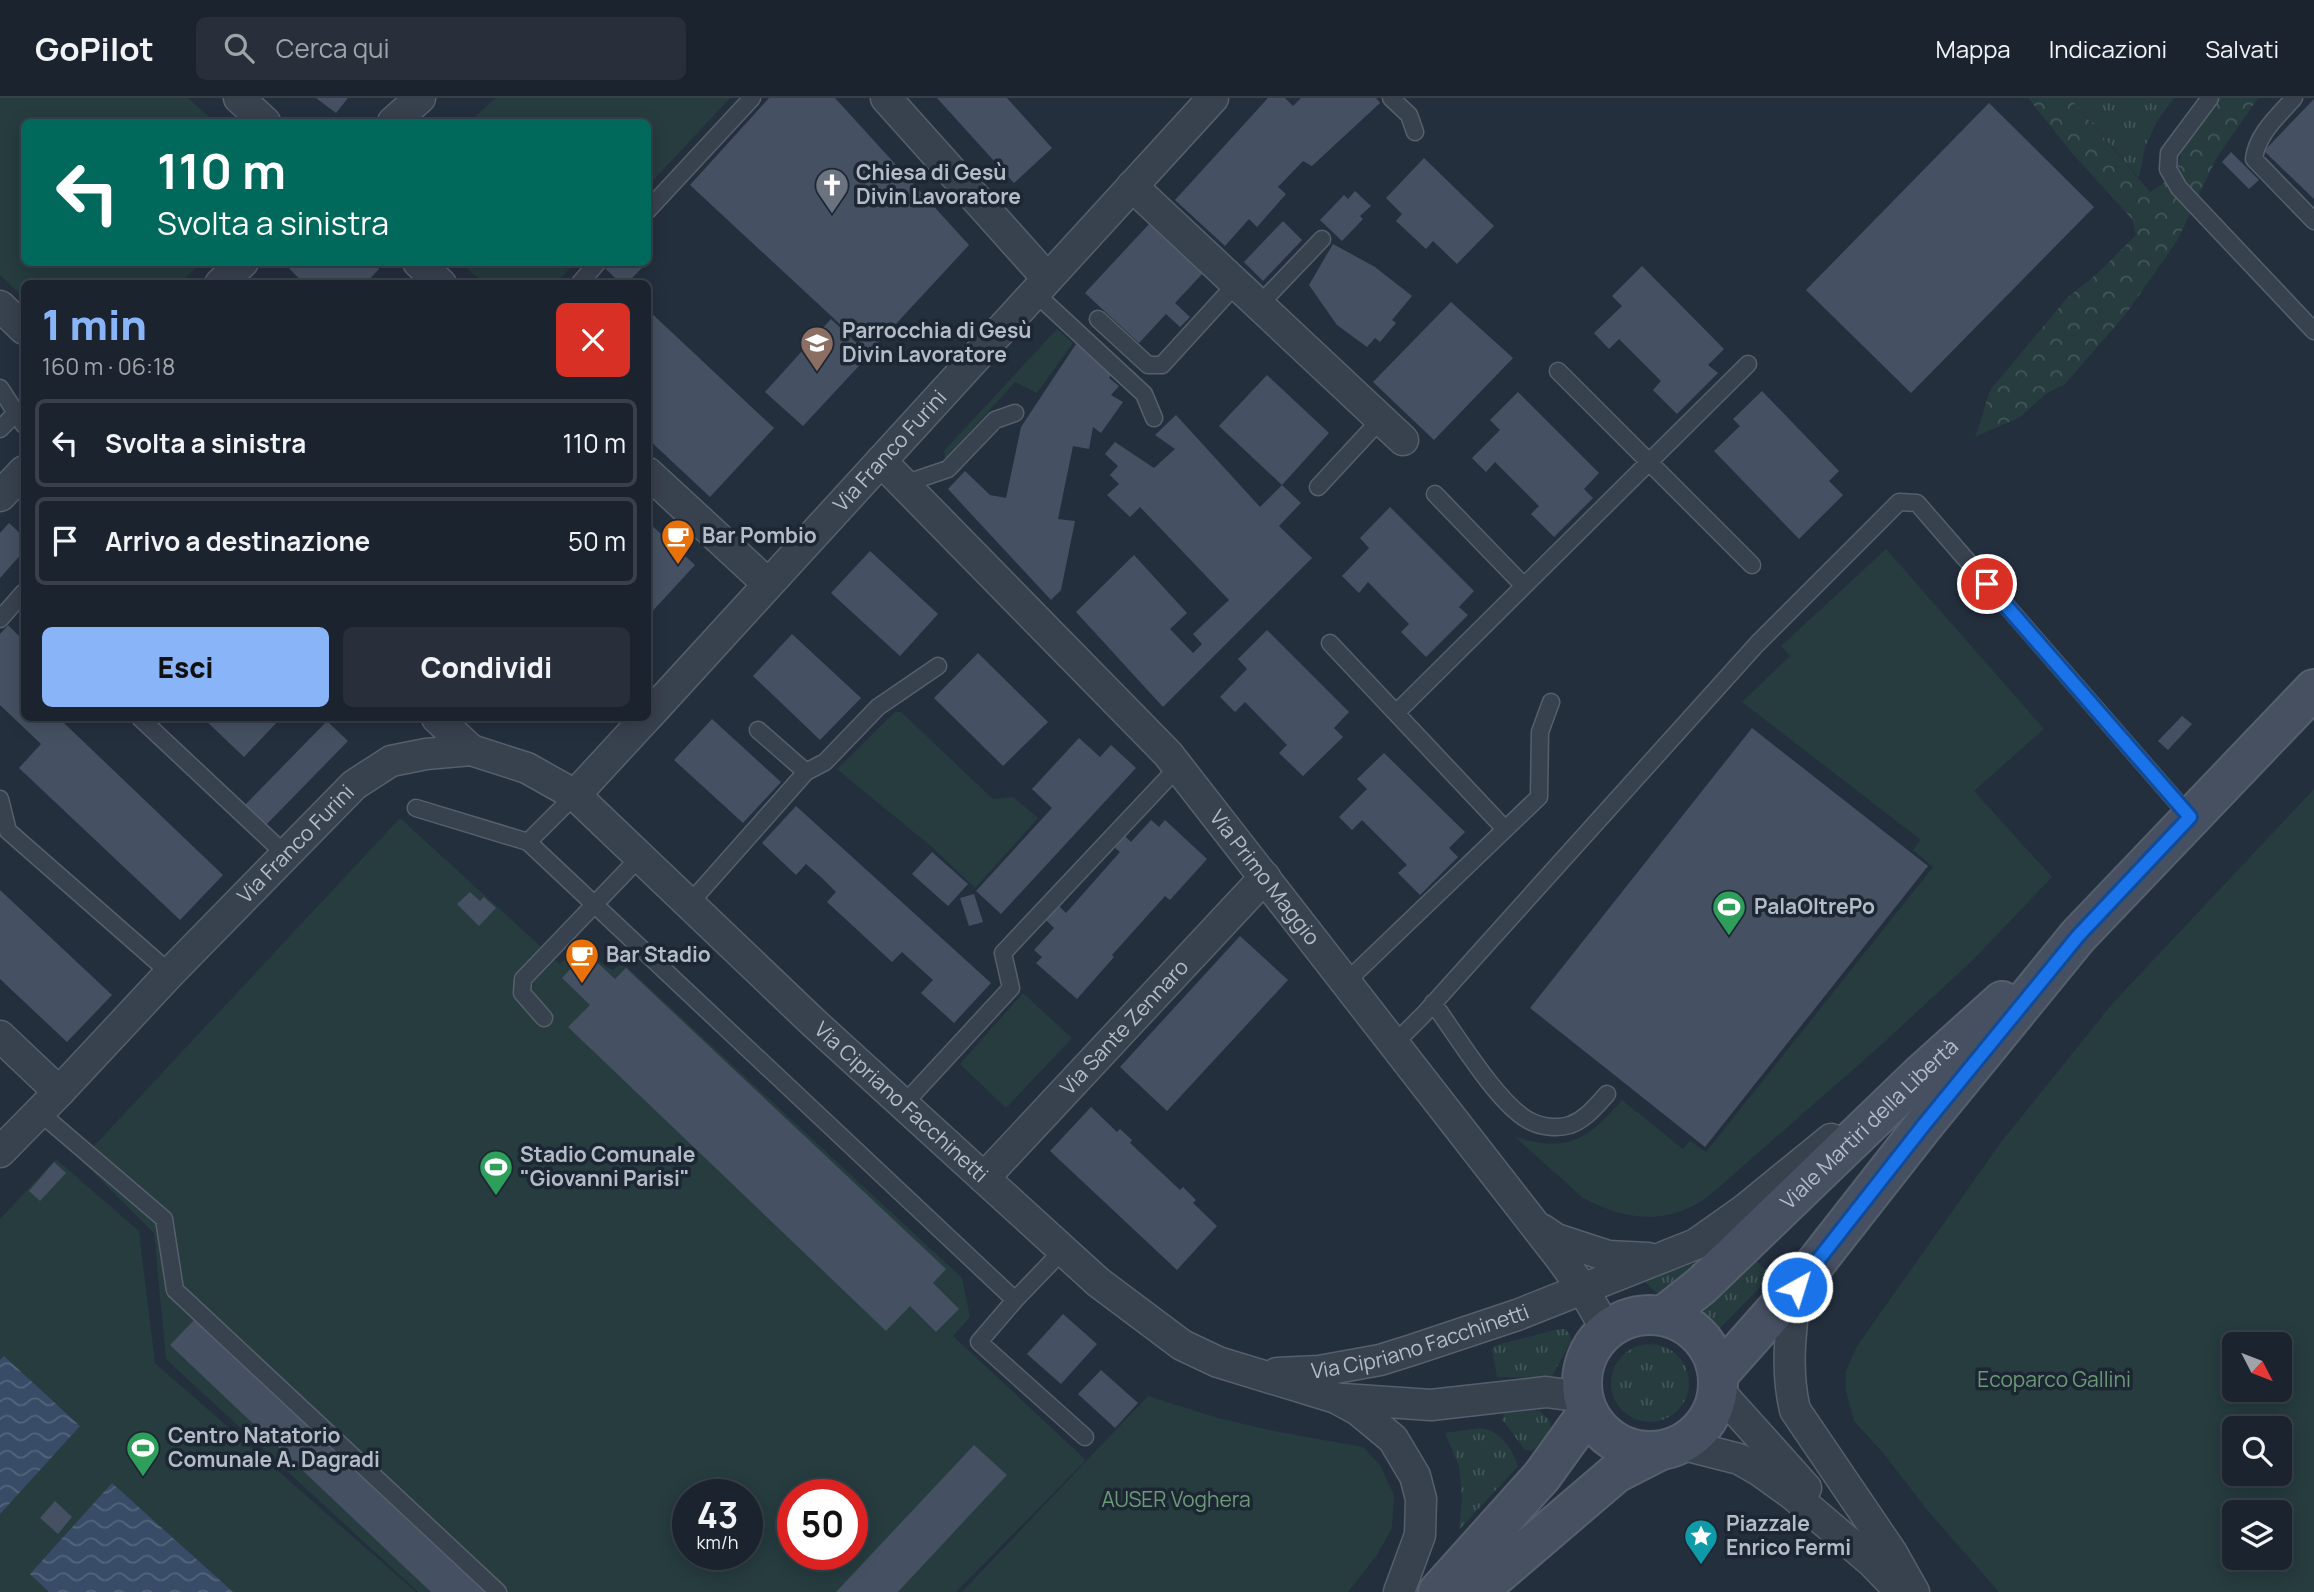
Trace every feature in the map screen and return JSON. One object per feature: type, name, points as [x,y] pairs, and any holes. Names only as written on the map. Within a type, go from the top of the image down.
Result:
[{"type":"main road","name":"Viale Martiri della Libertà","points":[[1477,1592],[1616,1473],[1699,1431],[1712,1412],[1718,1382],[2078,936],[2314,689]]},
{"type":"main road","name":"Viale Martiri della Libertà","points":[[1663,1316],[1701,1286],[1921,1074],[2078,936]]},
{"type":"main road","points":[[1670,1448],[1637,1450],[1618,1443],[1601,1430],[1586,1404],[1582,1378],[1586,1361],[1595,1345],[1607,1331],[1624,1321],[1642,1315],[1663,1316],[1684,1323],[1700,1336],[1712,1354],[1718,1382]]},
{"type":"main road","points":[[1438,1592],[1542,1476],[1586,1404]]},
{"type":"street","points":[[239,98],[262,119]]},
{"type":"street","points":[[396,119],[420,98]]},
{"type":"street","points":[[886,98],[1041,285]]},
{"type":"street","name":"Via Franco Furini","points":[[651,713],[1213,98]]},
{"type":"street","points":[[1132,186],[1403,440]]},
{"type":"street","points":[[224,280],[239,266]]},
{"type":"street","points":[[422,266],[437,280]]},
{"type":"street","points":[[0,306],[21,326]]},
{"type":"street","name":"Via Primo Maggio","points":[[881,461],[1179,766],[1534,1223],[1583,1289],[1607,1331]]},
{"type":"street","points":[[0,496],[21,474]]},
{"type":"street","points":[[651,476],[768,584]]},
{"type":"street","points":[[440,721],[471,750]]},
{"type":"street","name":"Via Franco Furini","points":[[0,1152],[354,785],[391,761],[426,754],[471,750],[527,768],[575,795],[643,721]]},
{"type":"street","name":"Via Cipriano Facchinetti","points":[[575,795],[903,1105],[1098,1282],[1182,1346],[1218,1363],[1336,1398],[1432,1405],[1546,1392],[1586,1404]]},
{"type":"street","name":"Via Sante Zennaro","points":[[984,1178],[1265,877]]},
{"type":"street","points":[[0,1036],[49,1101]]},
{"type":"street","name":"Via Cipriano Facchinetti","points":[[1252,1374],[1319,1371],[1380,1360],[1517,1315],[1696,1244],[1744,1210],[1854,1119],[1921,1074]]},
{"type":"street","points":[[1534,1223],[1556,1239],[1608,1256],[1659,1258]]},
{"type":"street","points":[[1797,1287],[1788,1349],[1790,1388],[1795,1410],[1892,1553],[1914,1592]]},
{"type":"street","points":[[1718,1382],[1871,1562]]},
{"type":"street","name":"Via Cipriano Facchinetti","points":[[1336,1398],[1358,1410],[1393,1439],[1415,1476],[1422,1499],[1420,1535],[1399,1592]]},
{"type":"street","points":[[1670,1448],[1739,1459],[1760,1471],[1792,1494],[1871,1562],[1901,1592]]},
{"type":"lane","points":[[651,207],[752,98]]},
{"type":"lane","points":[[1391,98],[1409,115],[1415,132]]},
{"type":"lane","points":[[2210,98],[2169,153],[2168,169],[2179,188],[2314,331]]},
{"type":"lane","points":[[2294,98],[2255,146],[2254,159],[2314,221]]},
{"type":"lane","points":[[1259,305],[1321,239]]},
{"type":"lane","points":[[582,280],[595,266]]},
{"type":"lane","points":[[1098,319],[1148,365],[1162,365],[1236,284]]},
{"type":"lane","points":[[1041,285],[1144,394],[1154,418]]},
{"type":"lane","points":[[1396,713],[1748,364]]},
{"type":"lane","points":[[1558,371],[1752,565]]},
{"type":"lane","points":[[0,388],[20,419],[0,429]]},
{"type":"lane","points":[[904,484],[948,470],[995,420],[1015,413]]},
{"type":"lane","points":[[1318,487],[1381,419]]},
{"type":"lane","points":[[1435,494],[1524,586]]},
{"type":"lane","points":[[1394,1044],[1757,644],[1899,502],[1917,503],[2190,817]]},
{"type":"lane","points":[[0,619],[21,595]]},
{"type":"lane","points":[[1330,643],[1506,829]]},
{"type":"lane","points":[[689,904],[806,772],[825,762],[878,707],[938,666]]},
{"type":"lane","points":[[1346,982],[1539,797],[1540,732],[1551,702]]},
{"type":"lane","points":[[143,721],[286,855]]},
{"type":"lane","points":[[758,730],[806,772]]},
{"type":"lane","points":[[903,1105],[1011,988],[1003,953],[1179,766]]},
{"type":"lane","points":[[528,842],[575,795]]},
{"type":"lane","points":[[0,799],[8,831],[170,973]]},
{"type":"lane","points":[[416,808],[528,842],[1015,1300]]},
{"type":"lane","points":[[544,1018],[522,993],[523,979],[640,857]]},
{"type":"lane","points":[[1433,1003],[1492,1084],[1512,1108],[1529,1121],[1550,1128],[1570,1125],[1587,1116],[1607,1094]]},
{"type":"lane","points":[[49,1101],[164,1219],[175,1290],[498,1592]]},
{"type":"lane","points":[[1063,1250],[979,1342],[1085,1437]]},
{"type":"green space","points":[[0,98],[188,98],[212,119],[21,119],[21,266],[198,266],[183,280],[21,280],[21,295],[0,275]]},
{"type":"green space","points":[[496,98],[730,98],[651,183],[651,119],[472,119]]},
{"type":"green space","points":[[2028,98],[2070,98],[2150,192],[2173,174],[2191,130],[2214,98],[2258,98],[2216,159],[2177,241],[2125,315],[2064,385],[2047,393],[2020,417],[1975,437],[1991,389],[2067,298],[2097,274],[2136,235],[2132,219],[2072,153]]},
{"type":"green space","points":[[2070,98],[2174,98],[2157,121],[2145,147],[2139,178]]},
{"type":"green space","points":[[464,266],[572,266],[559,280],[481,280]]},
{"type":"green space","points":[[1057,329],[1073,343],[1037,393],[1015,382],[945,459],[944,451]]},
{"type":"green space","points":[[1886,549],[2044,729],[1974,791],[2052,877],[1974,959],[1880,1046],[1709,1196],[1693,1206],[1662,1216],[1631,1215],[1599,1206],[1583,1198],[1514,1136],[1548,1144],[1575,1140],[1598,1125],[1622,1100],[1683,1149],[1690,1141],[1706,1152],[1933,867],[1913,850],[1921,840],[1742,702],[1790,656],[1781,646]]},
{"type":"green space","points":[[895,712],[901,712],[993,799],[1013,797],[1038,818],[975,888],[933,848],[837,769]]},
{"type":"green space","name":"Ecoparco Gallini","points":[[2314,789],[2314,1592],[1999,1592],[1854,1421],[1846,1391],[1846,1371],[1857,1346],[2002,1141],[2112,1004]]},
{"type":"green space","name":"Stadio Comunale \"Giovanni Parisi\"","points":[[400,818],[560,964],[577,948],[594,955],[613,970],[620,965],[627,967],[962,1278],[970,1317],[953,1336],[1086,1460],[956,1592],[418,1592],[166,1359],[154,1233],[81,1160]]},
{"type":"green space","points":[[1023,993],[1072,1038],[1006,1108],[960,1064]]},
{"type":"green space","name":"Centro Natatorio Comunale A. Dagradi","points":[[56,1159],[139,1231],[155,1363],[416,1592],[0,1592],[0,1219]]},
{"type":"green space","points":[[1755,1260],[1770,1273],[1769,1278],[1718,1328],[1699,1310]]},
{"type":"green space","points":[[1704,1261],[1665,1301],[1645,1282],[1645,1278]]},
{"type":"green space","points":[[1565,1329],[1570,1334],[1571,1341],[1551,1378],[1497,1377],[1492,1350],[1494,1346]]},
{"type":"green space","points":[[1650,1344],[1665,1347],[1677,1356],[1686,1368],[1689,1383],[1686,1398],[1677,1410],[1665,1419],[1650,1422],[1635,1419],[1623,1410],[1614,1398],[1611,1383],[1614,1368],[1623,1356],[1635,1347]]},
{"type":"green space","name":"AUSER Voghera","points":[[1148,1396],[1218,1418],[1363,1447],[1380,1465],[1394,1495],[1392,1528],[1377,1555],[1348,1592],[962,1592]]},
{"type":"green space","points":[[1506,1409],[1540,1411],[1550,1421],[1551,1431],[1532,1451],[1524,1449],[1502,1419]]},
{"type":"green space","points":[[1481,1428],[1504,1441],[1518,1466],[1459,1530],[1462,1497],[1459,1466],[1445,1433]]},
{"type":"water","points":[[4,1356],[80,1426],[0,1514],[0,1360]]},
{"type":"water","points":[[112,1483],[233,1592],[49,1592],[30,1574]]},
{"type":"building","points":[[316,98],[348,98],[336,113]]},
{"type":"building","name":"Chiesa di Gesù Divin Lavoratore","points":[[769,98],[835,98],[969,245],[870,352],[690,185]]},
{"type":"building","points":[[937,98],[1007,98],[1052,148],[1014,183]]},
{"type":"building","points":[[1268,98],[1285,98],[1293,106],[1301,98],[1376,98],[1380,103],[1312,166],[1303,161],[1278,187],[1286,194],[1257,227],[1249,219],[1225,246],[1175,200]]},
{"type":"building","points":[[2314,99],[2314,199],[2264,151]]},
{"type":"building","points":[[1989,103],[2094,207],[1911,393],[1806,290]]},
{"type":"building","points":[[2231,152],[2259,180],[2249,189],[2222,162]]},
{"type":"building","points":[[1424,158],[1494,226],[1457,264],[1433,241],[1426,249],[1396,221],[1402,214],[1386,198]]},
{"type":"building","points":[[1355,191],[1371,206],[1360,216],[1363,219],[1342,241],[1320,220],[1344,195],[1348,199]]},
{"type":"building","points":[[1283,221],[1302,240],[1263,281],[1244,262]]},
{"type":"building","points":[[1150,223],[1204,272],[1175,303],[1190,317],[1180,327],[1166,314],[1139,343],[1085,293]]},
{"type":"building","points":[[1333,244],[1375,267],[1412,296],[1392,320],[1396,323],[1380,342],[1375,338],[1367,347],[1337,325],[1309,285]]},
{"type":"building","points":[[376,266],[379,269],[369,280],[300,280],[288,267]]},
{"type":"building","points":[[603,266],[644,266],[630,280],[617,280]]},
{"type":"building","points":[[1642,266],[1724,349],[1708,365],[1718,373],[1677,414],[1653,390],[1661,381],[1619,339],[1609,349],[1594,333],[1622,306],[1612,296]]},
{"type":"building","points":[[1451,302],[1513,358],[1434,440],[1373,382]]},
{"type":"building","points":[[651,313],[774,428],[710,497],[651,442]]},
{"type":"building","name":"Parrocchia di Gesù Divin Lavoratore","points":[[831,319],[869,355],[803,426],[765,392]]},
{"type":"building","points":[[1076,344],[1113,372],[1109,378],[1119,386],[1111,395],[1123,402],[1101,433],[1093,427],[1089,449],[1073,446],[1058,519],[1075,521],[1061,590],[1051,600],[948,489],[965,471],[990,495],[1006,498],[1021,427]]},
{"type":"building","points":[[1267,375],[1329,433],[1282,485],[1219,426]]},
{"type":"building","points":[[1762,391],[1839,471],[1829,481],[1843,495],[1799,539],[1714,451],[1740,426],[1733,419]]},
{"type":"building","points":[[1518,392],[1599,473],[1584,489],[1593,498],[1554,537],[1531,514],[1539,506],[1495,462],[1486,472],[1472,458],[1500,430],[1490,420]]},
{"type":"building","points":[[1176,415],[1260,507],[1282,485],[1301,503],[1279,526],[1312,558],[1163,707],[1076,612],[1134,555],[1187,613],[1170,629],[1193,653],[1202,644],[1193,634],[1229,600],[1140,507],[1130,517],[1107,495],[1119,484],[1110,475],[1118,466],[1105,454],[1115,442],[1154,468],[1175,449],[1155,435]]},
{"type":"building","points":[[1390,507],[1474,591],[1459,607],[1468,615],[1426,657],[1401,632],[1409,624],[1368,582],[1359,593],[1342,576],[1369,548],[1360,538]]},
{"type":"building","points":[[9,523],[21,534],[21,554],[0,578],[0,533]]},
{"type":"building","points":[[651,525],[695,565],[651,613]]},
{"type":"building","points":[[870,551],[938,614],[900,656],[831,593]]},
{"type":"building","points":[[8,625],[21,638],[21,721],[66,721],[64,723],[223,875],[180,920],[19,768],[41,744],[0,705],[0,634]]},
{"type":"building","points":[[1267,630],[1349,712],[1334,728],[1343,737],[1303,776],[1279,753],[1287,745],[1245,702],[1235,712],[1220,697],[1247,669],[1238,659]]},
{"type":"building","points":[[792,634],[861,698],[820,740],[753,676]]},
{"type":"building","points":[[978,653],[1048,722],[1003,766],[934,698]]},
{"type":"building","points":[[2182,716],[2192,724],[2168,750],[2158,741]]},
{"type":"building","points":[[712,719],[781,782],[743,823],[674,760]]},
{"type":"building","points":[[206,721],[278,721],[244,757]]},
{"type":"building","points":[[327,721],[348,741],[265,826],[244,806]]},
{"type":"building","name":"PalaOltrePo","points":[[1752,728],[1928,866],[1705,1147],[1530,1008]]},
{"type":"building","points":[[1079,738],[1100,757],[1111,745],[1136,768],[1001,914],[976,891],[1052,808],[1032,789]]},
{"type":"building","points":[[1384,753],[1465,832],[1449,848],[1458,857],[1420,895],[1398,873],[1407,865],[1362,820],[1352,830],[1339,817],[1367,789],[1357,779]]},
{"type":"building","points":[[796,806],[991,983],[954,1023],[921,993],[933,980],[902,952],[892,962],[827,902],[836,892],[822,878],[806,864],[796,875],[762,843]]},
{"type":"building","points":[[1151,820],[1159,827],[1165,820],[1207,859],[1170,900],[1165,896],[1077,999],[1036,963],[1042,957],[1034,950],[1054,928],[1046,920],[1059,906],[1066,913],[1120,852],[1115,848],[1125,836],[1131,842]]},
{"type":"building","points":[[932,852],[968,884],[948,906],[912,874]]},
{"type":"building","points":[[0,890],[112,995],[67,1042],[0,979]]},
{"type":"building","points":[[470,892],[480,901],[484,897],[496,908],[479,926],[457,904]]},
{"type":"building","points":[[974,894],[983,922],[969,926],[960,898]]},
{"type":"building","points":[[1240,936],[1288,980],[1167,1111],[1120,1067]]},
{"type":"building","points":[[586,952],[615,979],[626,968],[946,1269],[933,1283],[959,1309],[936,1332],[910,1306],[886,1331],[568,1027],[590,1005],[562,978]]},
{"type":"building","points":[[1091,1107],[1117,1132],[1120,1129],[1132,1140],[1130,1143],[1180,1190],[1183,1187],[1196,1200],[1193,1203],[1217,1226],[1177,1270],[1050,1151]]},
{"type":"building","points":[[54,1162],[66,1173],[40,1201],[29,1191]]},
{"type":"building","points":[[1063,1314],[1097,1344],[1061,1384],[1027,1354]]},
{"type":"building","points":[[197,1317],[488,1592],[431,1592],[170,1345]]},
{"type":"building","points":[[1101,1370],[1138,1403],[1115,1428],[1078,1394]]},
{"type":"building","points":[[974,1445],[1007,1475],[898,1592],[836,1592],[857,1570],[868,1570],[868,1558]]},
{"type":"building","points":[[55,1501],[72,1517],[58,1534],[40,1518]]},
{"type":"place","name":"Chiesa di Gesù Divin Lavoratore","points":[[832,215]]},
{"type":"place","name":"Parrocchia di Gesù Divin Lavoratore","points":[[817,373]]},
{"type":"place","name":"Bar Pombio","points":[[678,566]]},
{"type":"place","name":"PalaOltrePo","points":[[1729,937]]},
{"type":"place","name":"Bar Stadio","points":[[582,985]]},
{"type":"place","name":"Stadio Comunale \"Giovanni Parisi\"","points":[[496,1197]]},
{"type":"place","name":"Centro Natatorio Comunale A. Dagradi","points":[[143,1478]]},
{"type":"place","name":"Piazzale Enrico Fermi","points":[[1701,1566]]},
{"type":"route","points":[[1797,1287],[1923,1126],[2078,936],[2190,817],[1987,584]]}]
